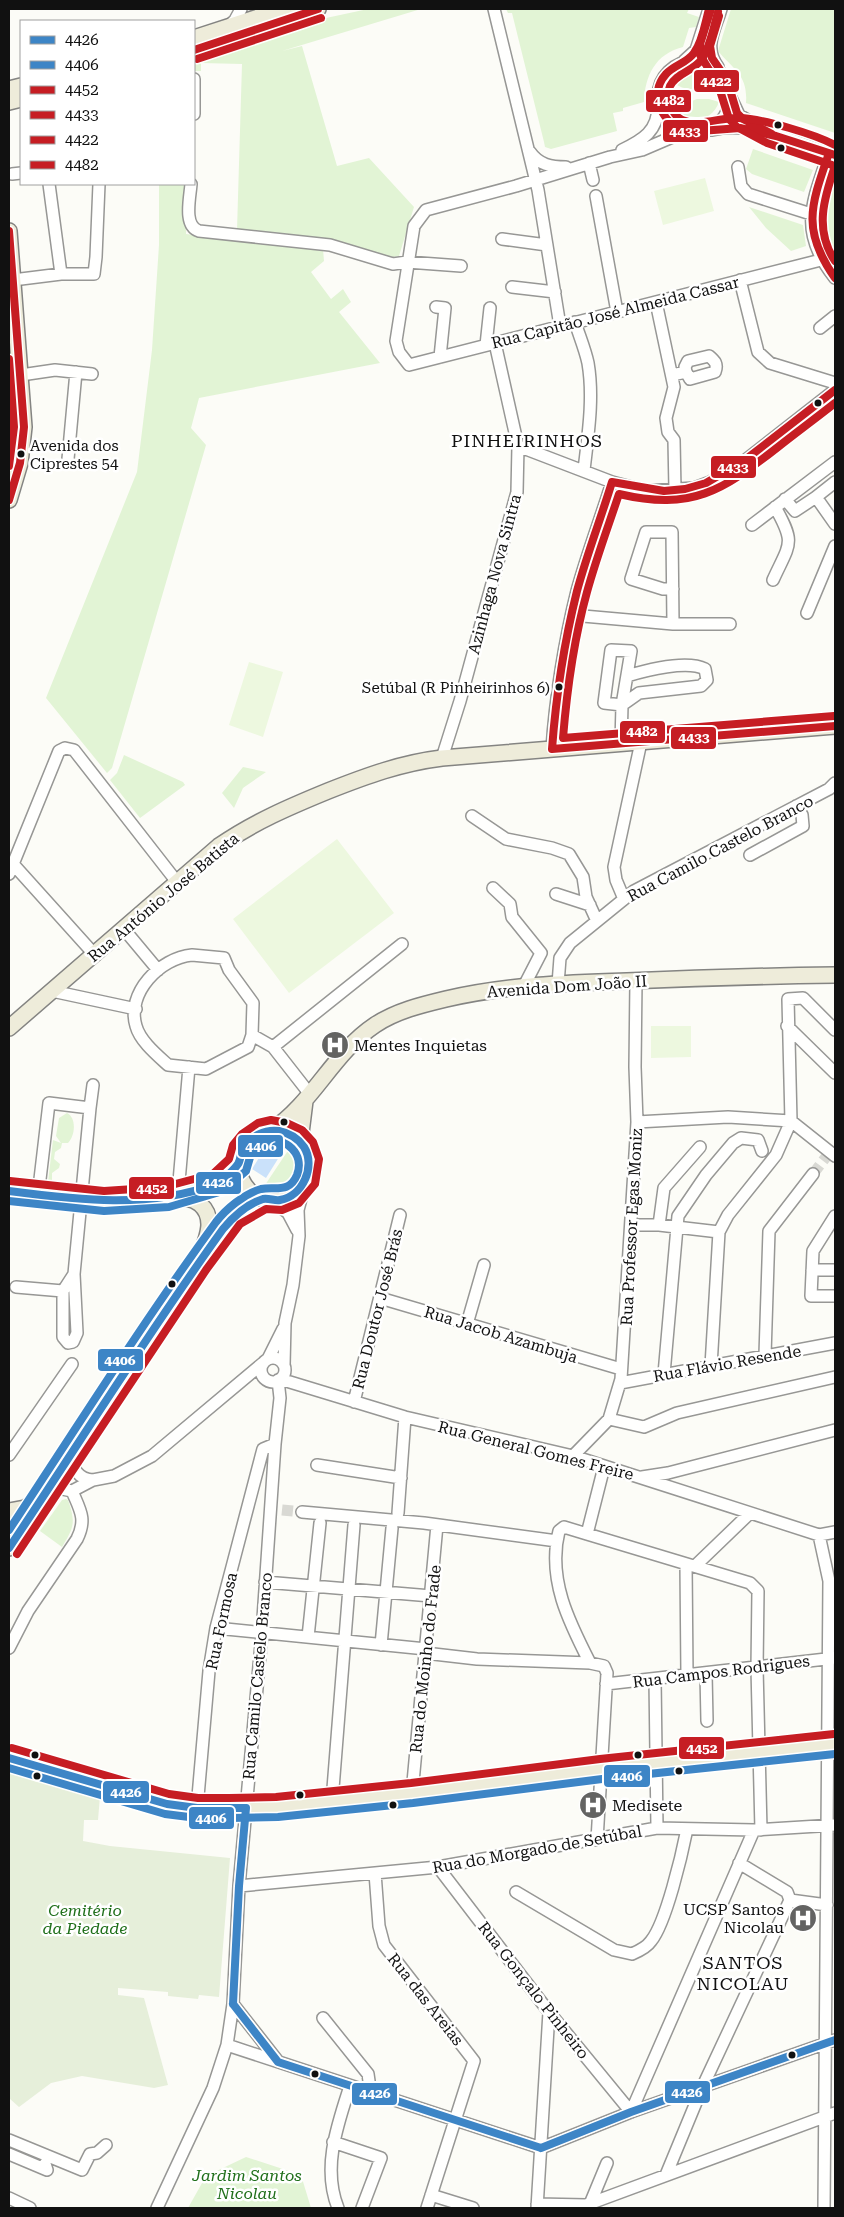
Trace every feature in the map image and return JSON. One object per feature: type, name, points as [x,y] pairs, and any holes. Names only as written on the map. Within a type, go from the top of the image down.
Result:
[{"type":"main road","points":[[195,38],[282,9]]},
{"type":"main road","points":[[195,50],[318,9]]},
{"type":"main road","points":[[9,231],[14,280],[13,338],[21,375],[24,427],[20,463],[9,500]]},
{"type":"main road","name":"Rua António José Batista","points":[[9,1028],[219,846],[254,823],[279,810],[386,769],[442,758],[835,726]]},
{"type":"main road","name":"Avenida Dom João II","points":[[272,1130],[285,1121],[360,1037],[376,1024],[393,1015],[451,998],[524,986],[636,980],[835,975]]},
{"type":"main road","points":[[300,1142],[307,1096]]},
{"type":"main road","points":[[233,1216],[269,1200],[293,1195],[306,1180],[309,1160],[300,1142],[284,1132],[272,1130],[262,1132],[248,1141],[240,1154],[238,1164],[241,1179],[248,1190]]},
{"type":"main road","points":[[218,1183],[238,1164]]},
{"type":"main road","points":[[9,1191],[38,1196],[104,1201],[172,1195],[218,1183],[248,1190],[269,1200]]},
{"type":"main road","points":[[9,1548],[15,1525],[43,1494],[198,1264],[233,1216],[248,1190]]},
{"type":"main road","points":[[172,1195],[192,1200],[204,1210],[209,1224],[198,1264]]},
{"type":"main road","points":[[9,1511],[25,1508],[43,1494]]},
{"type":"main road","points":[[9,1758],[167,1804],[197,1808],[246,1808],[412,1793],[601,1769],[832,1745]]},
{"type":"street","points":[[228,27],[235,20],[241,9]]},
{"type":"street","points":[[494,9],[529,150],[560,326]]},
{"type":"street","points":[[610,156],[642,139],[654,127],[658,117],[659,89],[664,77],[678,64],[689,58],[696,50],[709,9]]},
{"type":"street","points":[[722,9],[710,50],[712,58],[724,75],[736,113],[743,119],[771,134]]},
{"type":"street","points":[[678,64],[691,60],[700,61],[712,65],[724,75]]},
{"type":"street","points":[[658,99],[662,114],[670,124],[684,131],[700,132],[712,128],[723,119],[729,107],[730,92]]},
{"type":"street","points":[[407,262],[414,226],[426,210],[516,186],[610,156],[642,150],[677,135],[734,127],[771,134],[832,154],[814,193],[811,214],[814,240],[821,260],[835,278]]},
{"type":"street","points":[[529,150],[540,163],[552,166],[573,167]]},
{"type":"street","points":[[589,162],[593,180]]},
{"type":"street","points":[[738,166],[741,186],[748,194],[811,214]]},
{"type":"street","points":[[49,185],[61,274]]},
{"type":"street","points":[[14,280],[61,274],[94,274],[99,185]]},
{"type":"street","points":[[191,185],[189,219],[194,229],[330,245],[388,262],[461,266]]},
{"type":"street","points":[[596,196],[617,312]]},
{"type":"street","points":[[502,239],[547,245]]},
{"type":"street","name":"Rua Capitão José Almeida Cassar","points":[[407,262],[396,341],[399,352],[409,364],[821,260]]},
{"type":"street","points":[[740,280],[758,352],[770,363],[835,383]]},
{"type":"street","points":[[512,287],[555,292]]},
{"type":"street","points":[[656,302],[674,387],[666,418],[668,432],[674,440],[675,490]]},
{"type":"street","points":[[436,307],[445,308],[440,357]]},
{"type":"street","name":"Azinhaga Nova Sintra","points":[[442,758],[460,701],[517,492],[518,446],[490,344],[490,308]]},
{"type":"street","points":[[820,328],[835,316]]},
{"type":"street","points":[[575,322],[587,360],[589,376],[590,406],[584,470]]},
{"type":"street","points":[[21,375],[55,370],[92,374]]},
{"type":"street","points":[[68,458],[76,372]]},
{"type":"street","points":[[672,375],[686,372]]},
{"type":"street","points":[[518,446],[612,482],[646,491],[694,488],[710,482],[738,466],[835,390]]},
{"type":"street","points":[[752,524],[835,462]]},
{"type":"street","points":[[552,749],[553,730],[572,615],[612,482]]},
{"type":"street","points":[[786,499],[794,511],[835,482]]},
{"type":"street","points":[[816,497],[835,524]]},
{"type":"street","points":[[773,580],[790,542],[788,528],[775,507]]},
{"type":"street","points":[[673,589],[663,589],[631,579],[646,532],[672,532],[673,589],[673,624]]},
{"type":"street","points":[[807,613],[835,546]]},
{"type":"street","points":[[572,615],[673,624],[730,624]]},
{"type":"street","points":[[620,743],[622,705],[631,651],[611,650],[604,703],[622,705],[639,693],[701,686],[707,680],[705,669],[698,665],[649,669],[627,676]]},
{"type":"street","points":[[624,899],[616,880],[614,867],[641,742]]},
{"type":"street","points":[[94,954],[11,869],[59,752],[65,748],[74,750],[177,882]]},
{"type":"street","name":"Rua Camilo Castelo Branco","points":[[558,984],[558,965],[565,949],[624,899],[658,878],[796,806],[835,783]]},
{"type":"street","points":[[750,855],[802,826],[802,815],[796,806]]},
{"type":"street","points":[[472,816],[506,839],[552,848],[569,854],[582,877],[597,921]]},
{"type":"street","points":[[493,888],[510,904],[512,917],[541,953],[524,986]]},
{"type":"street","points":[[556,894],[590,905]]},
{"type":"street","points":[[123,928],[158,970]]},
{"type":"street","points":[[273,1047],[402,944]]},
{"type":"street","points":[[184,956],[224,958],[229,970],[252,998],[252,1035],[248,1046],[206,1069],[168,1065],[154,1052],[136,1027],[136,1009],[140,990],[158,970],[168,962],[184,956]]},
{"type":"street","name":"Rua Professor Egas Moniz","points":[[573,1456],[609,1419],[621,1377],[637,1122],[635,1066],[636,980]]},
{"type":"street","points":[[52,990],[136,1009]]},
{"type":"street","points":[[711,1366],[719,1232],[728,1216],[776,1155],[790,1121],[788,999],[803,998],[835,1030]]},
{"type":"street","points":[[787,1026],[835,1072]]},
{"type":"street","points":[[252,1035],[273,1047],[307,1096]]},
{"type":"street","points":[[172,1195],[189,1068]]},
{"type":"street","points":[[74,1274],[63,1291],[63,1337],[68,1343],[73,1342],[77,1333],[74,1274],[92,1085]]},
{"type":"street","points":[[38,1196],[49,1103],[90,1108]]},
{"type":"street","points":[[637,1122],[728,1117],[790,1121],[830,1155]]},
{"type":"street","points":[[664,1374],[678,1216],[706,1175],[733,1143],[741,1138],[758,1140],[762,1151]]},
{"type":"street","points":[[659,1225],[664,1188],[700,1147]]},
{"type":"street","points":[[765,1355],[768,1231],[813,1174]]},
{"type":"street","points":[[285,1323],[260,1370],[263,1377],[269,1381],[279,1380],[284,1373],[285,1323],[294,1285],[299,1236],[298,1210],[306,1180]]},
{"type":"street","points":[[269,1200],[288,1213],[299,1236]]},
{"type":"street","name":"Rua Doutor José Brás","points":[[354,1402],[400,1215]]},
{"type":"street","points":[[835,1216],[813,1251],[810,1296],[835,1296]]},
{"type":"street","points":[[632,1225],[659,1225],[719,1232]]},
{"type":"street","points":[[467,1324],[484,1265]]},
{"type":"street","points":[[812,1270],[835,1270]]},
{"type":"street","points":[[16,1287],[63,1291]]},
{"type":"street","name":"Rua Jacob Azambuja","points":[[380,1298],[467,1324],[621,1377]]},
{"type":"street","name":"Rua Flávio Resende","points":[[621,1377],[664,1374],[835,1343]]},
{"type":"street","points":[[43,1494],[57,1488],[72,1491],[93,1480],[114,1476],[152,1456],[265,1361],[279,1360],[284,1365]]},
{"type":"street","points":[[9,1455],[72,1364]]},
{"type":"street","points":[[609,1419],[644,1426],[677,1413],[835,1377]]},
{"type":"street","name":"Rua Camilo Castelo Branco","points":[[157,2208],[209,2096],[228,2044],[233,2004],[239,1886],[265,1582],[276,1510],[275,1444],[280,1398],[279,1380]]},
{"type":"street","name":"Rua General Gomes Freire","points":[[279,1380],[405,1417],[573,1456],[819,1535]]},
{"type":"street","points":[[280,1398],[300,1386]]},
{"type":"street","points":[[398,1513],[405,1417]]},
{"type":"street","points":[[640,1477],[668,1473],[835,1430]]},
{"type":"street","name":"Rua Formosa","points":[[197,1808],[209,1671],[216,1628],[263,1450],[275,1444]]},
{"type":"street","points":[[70,1455],[76,1472],[82,1478],[93,1480]]},
{"type":"street","points":[[317,1465],[401,1478]]},
{"type":"street","points":[[587,1534],[604,1467]]},
{"type":"street","points":[[668,1473],[666,1480],[668,1487]]},
{"type":"street","points":[[9,1648],[28,1611],[77,1539],[82,1528],[83,1517],[72,1491]]},
{"type":"street","points":[[302,1512],[437,1525],[557,1541]]},
{"type":"street","points":[[687,1676],[691,1565],[749,1514]]},
{"type":"street","points":[[9,1516],[16,1520],[15,1525]]},
{"type":"street","points":[[308,1637],[320,1523]]},
{"type":"street","points":[[332,1801],[354,1525]]},
{"type":"street","name":"Rua do Moinho do Frade","points":[[412,1793],[419,1700],[432,1596],[437,1525]]},
{"type":"street","points":[[590,1663],[572,1628],[558,1588],[555,1563],[557,1541],[559,1531],[564,1527],[750,1583],[758,1591],[758,1830],[739,1863],[631,2112]]},
{"type":"street","points":[[380,1645],[392,1528]]},
{"type":"street","points":[[824,2208],[830,2156],[833,1658],[829,1581],[819,1535],[835,1532]]},
{"type":"street","points":[[265,1582],[432,1596]]},
{"type":"street","name":"Rua Campos Rodrigues","points":[[216,1628],[380,1645],[477,1659],[590,1663],[604,1666],[607,1679],[655,1679],[833,1658]]},
{"type":"street","points":[[706,1674],[707,1721]]},
{"type":"street","points":[[597,1840],[607,1679]]},
{"type":"street","points":[[655,1679],[657,1828]]},
{"type":"street","name":"Rua do Morgado de Setúbal","points":[[239,1886],[438,1867],[657,1828],[758,1830],[831,1826]]},
{"type":"street","points":[[516,1892],[614,1950],[632,1954],[651,1942],[658,1930],[681,1860],[687,1829]]},
{"type":"street","points":[[666,2175],[702,2088],[790,1900],[787,1892],[739,1863]]},
{"type":"street","name":"Rua Gonçalo Pinheiro","points":[[438,1867],[549,2012],[631,2112]]},
{"type":"street","name":"Rua das Areias","points":[[375,1873],[379,1926],[384,1945],[474,2061],[454,2120]]},
{"type":"street","points":[[790,1900],[830,1909]]},
{"type":"street","points":[[233,2004],[278,2062]]},
{"type":"street","points":[[549,2012],[537,2206],[590,2204],[830,2115]]},
{"type":"street","points":[[323,2018],[368,2074],[367,2092]]},
{"type":"street","points":[[228,2044],[367,2092],[541,2148],[631,2112],[831,2042]]},
{"type":"street","points":[[338,2208],[331,2183],[333,2142],[350,2086]]},
{"type":"street","points":[[427,2208],[454,2120]]},
{"type":"street","points":[[9,2140],[82,2170],[90,2154],[97,2153],[106,2145]]},
{"type":"street","points":[[333,2142],[381,2158],[362,2208]]},
{"type":"street","points":[[9,2154],[47,2170],[45,2164]]},
{"type":"street","points":[[590,2204],[607,2163]]},
{"type":"street","points":[[431,2195],[473,2208]]},
{"type":"street","points":[[9,2198],[30,2208]]},
{"type":"green space","points":[[368,9],[421,9],[282,51],[302,46],[337,166],[369,158],[414,207],[399,256],[388,258],[336,241],[237,230],[242,64],[201,63],[201,71],[195,71],[195,62],[326,18]]},
{"type":"green space","points":[[506,9],[689,9],[687,13],[699,17],[696,27],[689,28],[683,47],[665,55],[653,67],[649,75],[644,102],[613,113],[617,131],[551,149],[545,147],[512,13],[508,13]]},
{"type":"green space","points":[[731,9],[835,9],[835,133],[746,103],[745,86],[742,79],[718,51]]},
{"type":"green space","points":[[700,71],[711,76],[708,81],[699,87],[689,89],[674,83],[685,73]]},
{"type":"green space","points":[[697,99],[709,99],[719,102],[712,113],[701,119],[689,118],[677,111],[687,103]]},
{"type":"green space","points":[[753,149],[813,170],[804,192],[752,174],[746,169]]},
{"type":"green space","points":[[835,170],[835,260],[825,239],[822,206],[824,194],[832,172]]},
{"type":"green space","points":[[705,178],[714,211],[663,225],[654,191]]},
{"type":"green space","points":[[159,185],[187,185],[186,234],[323,249],[324,261],[311,272],[331,299],[343,289],[351,302],[339,312],[380,363],[199,398],[191,428],[206,445],[112,768],[107,773],[46,698],[137,472],[152,350],[159,245]]},
{"type":"green space","points":[[749,207],[803,225],[806,246],[791,251],[766,228]]},
{"type":"green space","points":[[249,662],[283,672],[263,737],[229,725]]},
{"type":"green space","points":[[124,755],[183,782],[185,785],[140,818],[110,780],[117,773]]},
{"type":"green space","points":[[243,767],[266,772],[243,788],[234,808],[222,793]]},
{"type":"green space","points":[[337,839],[394,913],[289,993],[233,919]]},
{"type":"green space","points":[[651,1026],[691,1026],[691,1057],[651,1058]]},
{"type":"green space","points":[[67,1113],[74,1123],[72,1136],[68,1143],[62,1143],[61,1148],[55,1152],[54,1159],[60,1164],[59,1168],[52,1173],[52,1182],[48,1182],[53,1140],[61,1143],[56,1136],[59,1118]]},
{"type":"green space","points":[[269,1137],[245,1171],[245,1159],[249,1149],[258,1141]]},
{"type":"green space","points":[[293,1143],[302,1163],[301,1173],[297,1182],[283,1193],[273,1194],[261,1191]]},
{"type":"green space","points":[[66,1499],[71,1508],[73,1520],[69,1534],[62,1547],[40,1531],[62,1500]]},
{"type":"green space","name":"Cemitério da Piedade","points":[[9,1772],[100,1796],[98,1820],[84,1820],[83,1841],[110,1846],[230,1858],[219,1997],[199,1995],[198,1999],[168,1996],[168,1992],[118,1988],[118,1995],[144,1998],[168,2085],[154,2088],[82,2076],[51,2083],[19,2107],[9,2098]]},
{"type":"green space","name":"Jardim Santos Nicolau","points":[[246,2157],[301,2175],[311,2208],[188,2208],[206,2176]]},
{"type":"water","points":[[267,1145],[281,1154],[266,1178],[252,1169]]},
{"type":"tunnel","points":[[813,1174],[826,1157]]},
{"type":"tunnel","points":[[282,1510],[302,1512]]},
{"type":"transit line","name":"4433","points":[[195,50],[318,9]]},
{"type":"transit line","name":"4433","points":[[709,9],[702,37],[694,53],[669,71],[660,82],[658,91],[660,108],[671,123],[687,132],[740,128],[776,136],[835,155]]},
{"type":"transit line","name":"4422","points":[[711,9],[700,44],[700,55],[718,84],[729,119],[737,127],[767,143],[832,165]]},
{"type":"transit line","name":"4482","points":[[718,12],[710,43],[702,59],[676,78],[670,86],[668,96],[675,114],[688,122],[732,118],[762,121],[802,132],[835,145]]},
{"type":"transit line","name":"4433","points":[[719,16],[710,46],[712,58],[727,80],[737,113],[743,119],[772,134]]},
{"type":"transit line","name":"4422","points":[[197,59],[321,18]]},
{"type":"transit line","name":"4433","points":[[829,153],[814,203],[812,217],[817,246],[835,278]]},
{"type":"transit line","name":"4482","points":[[835,166],[827,190],[823,214],[825,238],[835,261]]},
{"type":"transit line","name":"4433","points":[[9,231],[24,427],[20,463],[9,500]]},
{"type":"transit line","name":"4422","points":[[9,359],[14,427],[9,466]]},
{"type":"transit line","name":"4433","points":[[612,482],[664,491],[685,489],[706,483],[745,460],[835,390]]},
{"type":"transit line","name":"4482","points":[[834,716],[563,738],[572,664],[582,610],[594,567],[619,494],[644,499],[667,500],[687,498],[722,486],[758,462],[835,403]]},
{"type":"transit line","name":"4433","points":[[552,749],[561,670],[572,611],[585,563],[612,482]]},
{"type":"transit line","name":"4433","points":[[552,749],[835,726]]},
{"type":"transit line","name":"4452","points":[[10,1181],[104,1191],[164,1187],[213,1174],[229,1159],[233,1145],[242,1134],[258,1123],[271,1120],[287,1123],[302,1130],[313,1142],[319,1159],[315,1184],[299,1203],[282,1210],[266,1209],[240,1224],[206,1270],[17,1554]]},
{"type":"transit line","name":"4426","points":[[9,1191],[113,1200],[139,1200],[191,1192],[216,1184],[238,1164],[246,1144],[259,1134],[269,1131],[283,1132],[296,1139],[304,1147],[309,1163],[305,1179],[295,1193],[280,1200],[263,1199],[257,1201],[241,1211],[223,1229],[141,1348],[9,1548]]},
{"type":"transit line","name":"4406","points":[[9,1201],[104,1211],[169,1207],[223,1191],[246,1171],[251,1154],[266,1141],[273,1140],[287,1144],[292,1149],[296,1154],[299,1167],[297,1175],[290,1185],[281,1188],[261,1189],[248,1194],[230,1207],[216,1222],[136,1336],[9,1530]]},
{"type":"transit line","name":"4452","points":[[12,1748],[169,1794],[198,1798],[229,1798],[276,1797],[411,1783],[600,1759],[834,1734]]},
{"type":"transit line","name":"4406","points":[[9,1768],[165,1814],[197,1818],[229,1818],[278,1817],[413,1803],[602,1779],[835,1754]]},
{"type":"transit line","name":"4426","points":[[9,1758],[167,1804],[197,1808],[246,1808]]},
{"type":"transit line","name":"4426","points":[[233,2004],[239,1886],[246,1808]]},
{"type":"transit line","name":"4426","points":[[233,2004],[278,2062],[541,2148]]},
{"type":"transit line","name":"4426","points":[[541,2148],[631,2112],[835,2040]]},
{"type":"place","name":"Avenida dos Ciprestes 54","points":[[21,454]]},
{"type":"place","name":"Setúbal (R Pinheirinhos 6)","points":[[559,687]]},
{"type":"place","name":"Mentes Inquietas","points":[[335,1045]]},
{"type":"place","name":"Medisete","points":[[593,1805]]},
{"type":"place","name":"UCSP Santos Nicolau","points":[[803,1918]]},
{"type":"district","name":"PINHEIRINHOS","points":[[527,441]]},
{"type":"district","name":"SANTOS NICOLAU","points":[[743,1974]]}]
